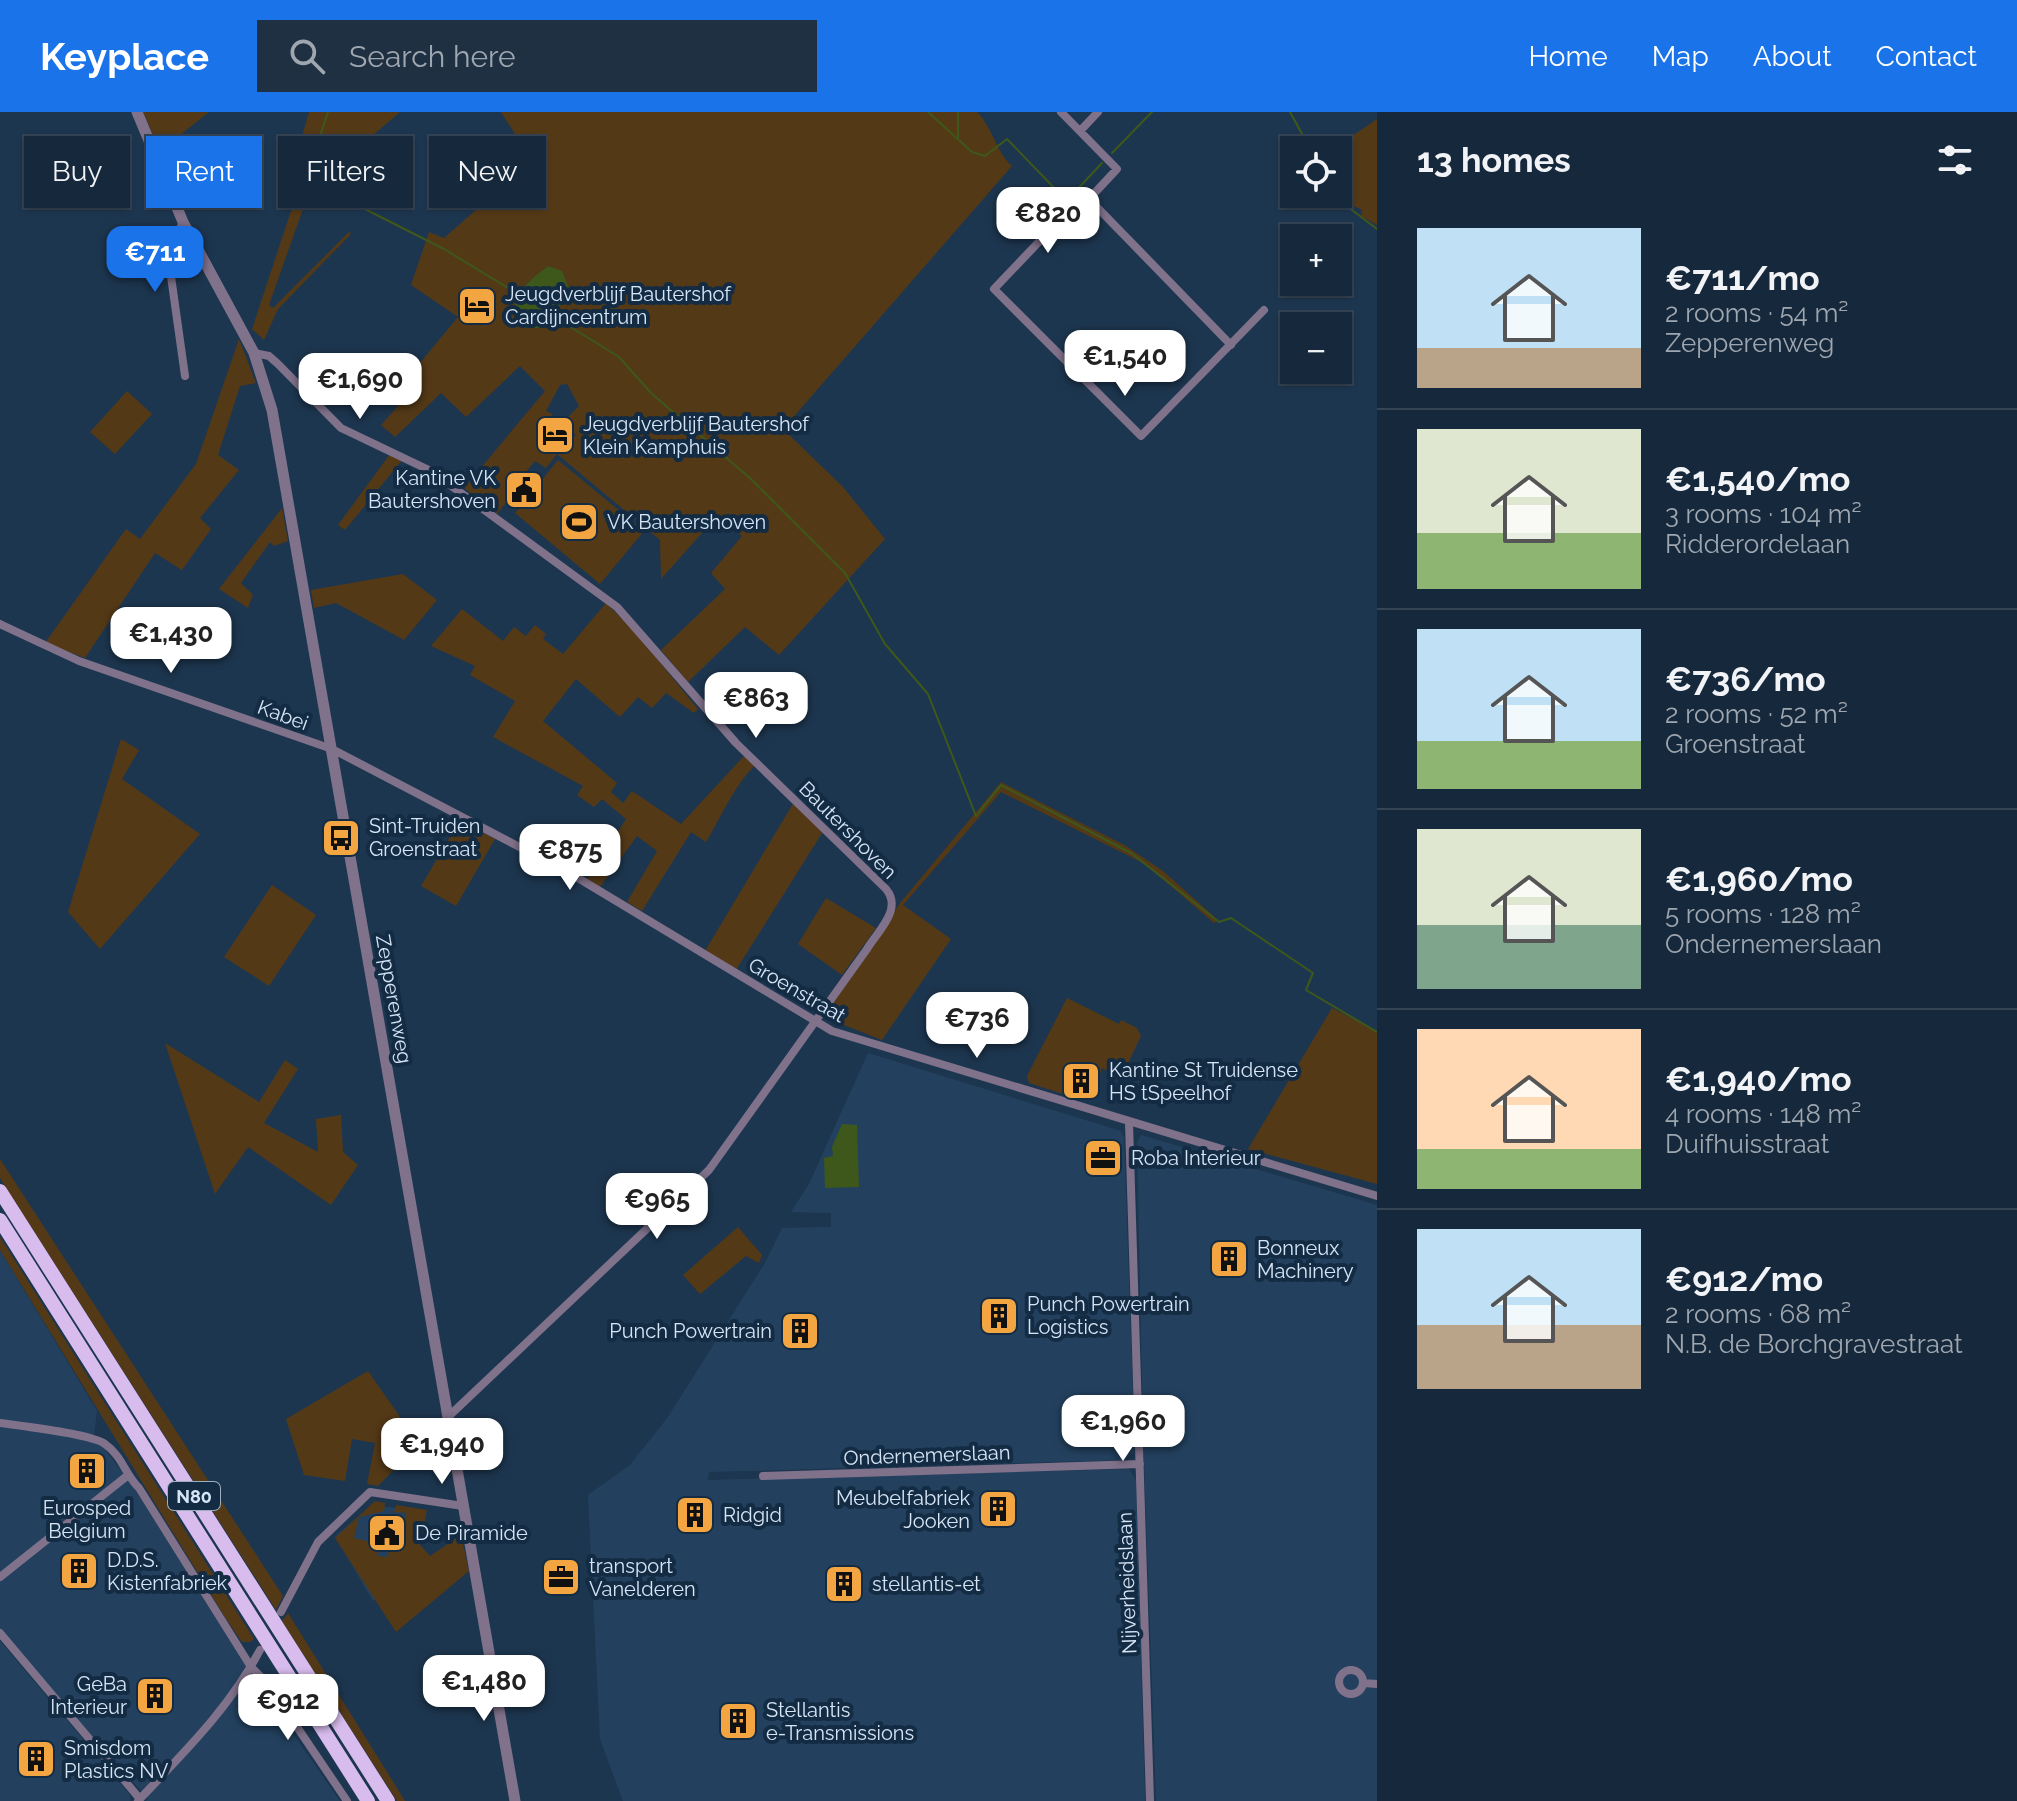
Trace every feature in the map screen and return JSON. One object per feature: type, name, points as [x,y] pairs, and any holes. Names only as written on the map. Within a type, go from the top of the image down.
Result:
[{"type":"highway","name":"N80","points":[[0,1191],[388,1801]]},
{"type":"highway","name":"N80","points":[[0,1220],[368,1801]]},
{"type":"street","name":"Zepperenweg","points":[[137,112],[183,222],[254,353],[279,444],[515,1801]]},
{"type":"street","points":[[1061,112],[1117,169],[1089,199],[1073,206],[994,289],[1141,436],[1264,310]]},
{"type":"street","points":[[1080,131],[1098,112]]},
{"type":"street","points":[[1089,199],[1231,345]]},
{"type":"street","points":[[183,222],[168,255],[185,376]]},
{"type":"street","name":"Bautershoven","points":[[254,353],[269,356],[341,428],[431,471],[617,607],[736,743],[891,895],[891,912],[709,1170],[448,1417]]},
{"type":"street","name":"Kabei","points":[[0,624],[79,661],[332,749]]},
{"type":"street","name":"Groenstraat","points":[[332,749],[573,875],[815,1021],[867,1043],[1377,1196]]},
{"type":"street","name":"Nijverheidslaan","points":[[1129,1123],[1150,1801]]},
{"type":"street","points":[[0,1423],[101,1441],[121,1458],[127,1476],[139,1488],[251,1667],[268,1684],[347,1801]]},
{"type":"street","name":"Ondernemerslaan","points":[[763,1476],[1140,1464]]},
{"type":"street","points":[[0,1577],[127,1476]]},
{"type":"street","points":[[281,1612],[318,1542],[370,1492],[463,1506]]},
{"type":"street","points":[[0,1633],[139,1800],[220,1713],[260,1650]]},
{"type":"street","points":[[1363,1683],[1377,1684]]},
{"type":"shaded area","points":[[143,112],[209,112],[179,136],[153,136]]},
{"type":"shaded area","points":[[309,112],[400,112],[372,136],[302,136]]},
{"type":"shaded area","points":[[501,112],[977,112],[1012,166],[783,429],[843,487],[885,539],[779,655],[745,627],[688,682],[661,650],[725,589],[711,573],[742,536],[718,515],[661,579],[660,540],[557,454],[546,468],[535,461],[508,493],[511,496],[497,514],[464,488],[545,391],[520,366],[466,417],[441,393],[395,437],[381,425],[398,406],[390,399],[458,317],[411,285],[429,232],[444,238],[478,208],[546,208],[546,136],[516,136]],"holes":[[[548,266],[555,315],[540,328],[515,308],[519,290]],[[567,384],[579,406],[562,423],[576,435],[560,450],[543,433],[546,428],[542,425],[553,414],[546,411],[560,385]]]},
{"type":"shaded area","points":[[1377,119],[1377,225],[1361,216],[1362,210],[1352,205],[1352,136]]},
{"type":"shaded area","points":[[292,208],[303,209],[269,305],[273,308],[349,232],[351,234],[278,309],[264,340],[252,329]]},
{"type":"shaded area","points":[[548,266],[562,271],[569,288],[564,302],[540,328],[525,328],[518,319],[516,302],[525,286]]},
{"type":"shaded area","points":[[239,339],[256,383],[240,386],[218,455],[239,470],[200,518],[211,529],[182,570],[155,553],[85,658],[45,643],[126,529],[140,539],[196,464]]},
{"type":"shaded area","points":[[127,391],[152,414],[115,454],[90,432]]},
{"type":"shaded area","points":[[390,454],[403,459],[345,530],[338,525]]},
{"type":"shaded area","name":"VK Bautershoven","points":[[558,460],[644,531],[600,584],[515,513]]},
{"type":"shaded area","points":[[282,508],[288,541],[274,546],[270,542],[241,583],[253,595],[248,608],[219,589]]},
{"type":"shaded area","points":[[403,574],[437,600],[404,640],[336,603],[314,608],[311,590]]},
{"type":"shaded area","points":[[606,603],[635,632],[698,709],[694,713],[666,693],[652,708],[638,697],[620,717],[576,679],[543,721],[617,783],[611,792],[623,803],[632,791],[681,824],[744,756],[754,766],[734,793],[706,842],[691,832],[642,911],[627,902],[657,851],[637,836],[600,887],[587,880],[626,819],[602,799],[594,807],[577,795],[583,786],[493,737],[515,701],[470,675],[475,666],[431,646],[462,609],[503,641],[514,627],[526,636],[535,625],[546,634],[543,639],[563,654]]},
{"type":"shaded area","points":[[121,739],[139,750],[122,779],[200,834],[100,949],[68,912]]},
{"type":"shaded area","points":[[1001,782],[1126,846],[1163,871],[1218,920],[1214,923],[1145,864],[1001,792],[903,905],[951,939],[882,1040],[826,1018],[826,1013],[900,903]]},
{"type":"shaded area","points":[[794,802],[824,830],[736,970],[705,951]]},
{"type":"shaded area","points":[[460,820],[495,839],[456,906],[421,886]]},
{"type":"shaded area","points":[[272,885],[316,915],[269,986],[224,957]]},
{"type":"shaded area","points":[[826,898],[876,928],[842,975],[798,944]]},
{"type":"shaded area","points":[[1067,998],[1119,1024],[1121,1020],[1137,1028],[1141,1036],[1121,1078],[1102,1068],[1098,1080],[1070,1071],[1063,1094],[1029,1083],[1027,1076]]},
{"type":"shaded area","points":[[1332,1008],[1377,1031],[1377,1184],[1248,1149]]},
{"type":"shaded area","points":[[165,1043],[259,1102],[285,1060],[298,1069],[264,1123],[318,1152],[316,1119],[341,1115],[343,1152],[358,1165],[331,1205],[248,1147],[215,1194]]},
{"type":"shaded area","points":[[868,1053],[1121,1131],[1124,1138],[1135,1452],[1124,1460],[709,1472],[708,1480],[1129,1469],[1136,1480],[1145,1801],[623,1801],[600,1739],[588,1495],[630,1465],[668,1417],[765,1263],[782,1228],[831,1227],[831,1213],[791,1212],[809,1184]]},
{"type":"shaded area","points":[[842,1124],[857,1125],[859,1187],[825,1188],[824,1158],[833,1156],[832,1147]]},
{"type":"shaded area","points":[[1141,1135],[1377,1205],[1377,1801],[1156,1801],[1143,1430],[1137,1142]]},
{"type":"shaded area","points":[[0,1159],[283,1596],[276,1610],[0,1178]]},
{"type":"shaded area","points":[[738,1227],[762,1255],[759,1263],[746,1256],[700,1294],[683,1275]]},
{"type":"shaded area","points":[[0,1237],[254,1639],[250,1642],[242,1642],[226,1619],[0,1250]]},
{"type":"shaded area","points":[[0,1250],[97,1411],[94,1435],[132,1485],[245,1665],[340,1801],[146,1801],[148,1798],[0,1639]]},
{"type":"shaded area","points":[[368,1371],[419,1444],[378,1486],[367,1484],[375,1443],[352,1439],[345,1481],[304,1475],[286,1419]]},
{"type":"shaded area","points":[[375,1501],[385,1503],[384,1511],[359,1517],[354,1538],[379,1544],[378,1556],[388,1557],[389,1544],[401,1545],[406,1513],[394,1512],[396,1505],[427,1510],[420,1545],[430,1556],[461,1535],[469,1571],[396,1632],[335,1538]]},
{"type":"shaded area","points":[[372,1505],[426,1512],[420,1545],[430,1557],[373,1601],[335,1536]]},
{"type":"shaded area","points":[[288,1613],[405,1801],[397,1801],[282,1621]]},
{"type":"shaded area","points":[[0,1641],[130,1795],[130,1801],[0,1801]]},
{"type":"waterway","points":[[328,112],[304,184],[343,198],[444,249],[518,294]]},
{"type":"waterway","points":[[928,112],[972,152],[985,156],[1007,139],[1063,197],[1069,198],[1102,163]]},
{"type":"waterway","points":[[958,112],[958,138]]},
{"type":"waterway","points":[[1112,153],[1152,112]]},
{"type":"waterway","points":[[1290,112],[1303,136]]},
{"type":"waterway","points":[[1349,208],[1377,229]]},
{"type":"waterway","points":[[553,316],[619,357],[651,393],[751,479],[845,573],[885,644],[928,694],[976,816],[1001,785],[1131,853],[1219,922],[1231,918],[1313,973],[1306,990],[1377,1032]]},
{"type":"place","name":"Jeugdverblijf Bautershof Cardijncentrum","points":[[477,306]]},
{"type":"place","name":"Jeugdverblijf Bautershof Klein Kamphuis","points":[[555,435]]},
{"type":"place","name":"Kantine VK Bautershoven","points":[[524,490]]},
{"type":"place","name":"VK Bautershoven","points":[[579,522]]},
{"type":"place","name":"Sint-Truiden Groenstraat","points":[[341,838]]},
{"type":"place","name":"Kantine St Truidense HS tSpeelhof","points":[[1081,1081]]},
{"type":"place","name":"Roba Interieur","points":[[1103,1158]]},
{"type":"place","name":"Bonneux Machinery","points":[[1229,1259]]},
{"type":"place","name":"Punch Powertrain Logistics","points":[[999,1316]]},
{"type":"place","name":"Punch Powertrain","points":[[800,1331]]},
{"type":"place","name":"Eurosped Belgium","points":[[87,1471]]},
{"type":"place","name":"Meubelfabriek Jooken","points":[[998,1509]]},
{"type":"place","name":"Ridgid","points":[[695,1515]]},
{"type":"place","name":"De Piramide","points":[[387,1533]]},
{"type":"place","name":"D.D.S. Kistenfabriek","points":[[79,1571]]},
{"type":"place","name":"transport Vanelderen","points":[[561,1577]]},
{"type":"place","name":"stellantis-et","points":[[844,1584]]},
{"type":"place","name":"GeBa Interieur","points":[[155,1696]]},
{"type":"place","name":"Stellantis e-Transmissions","points":[[738,1721]]},
{"type":"place","name":"Smisdom Plastics NV","points":[[36,1759]]}]
